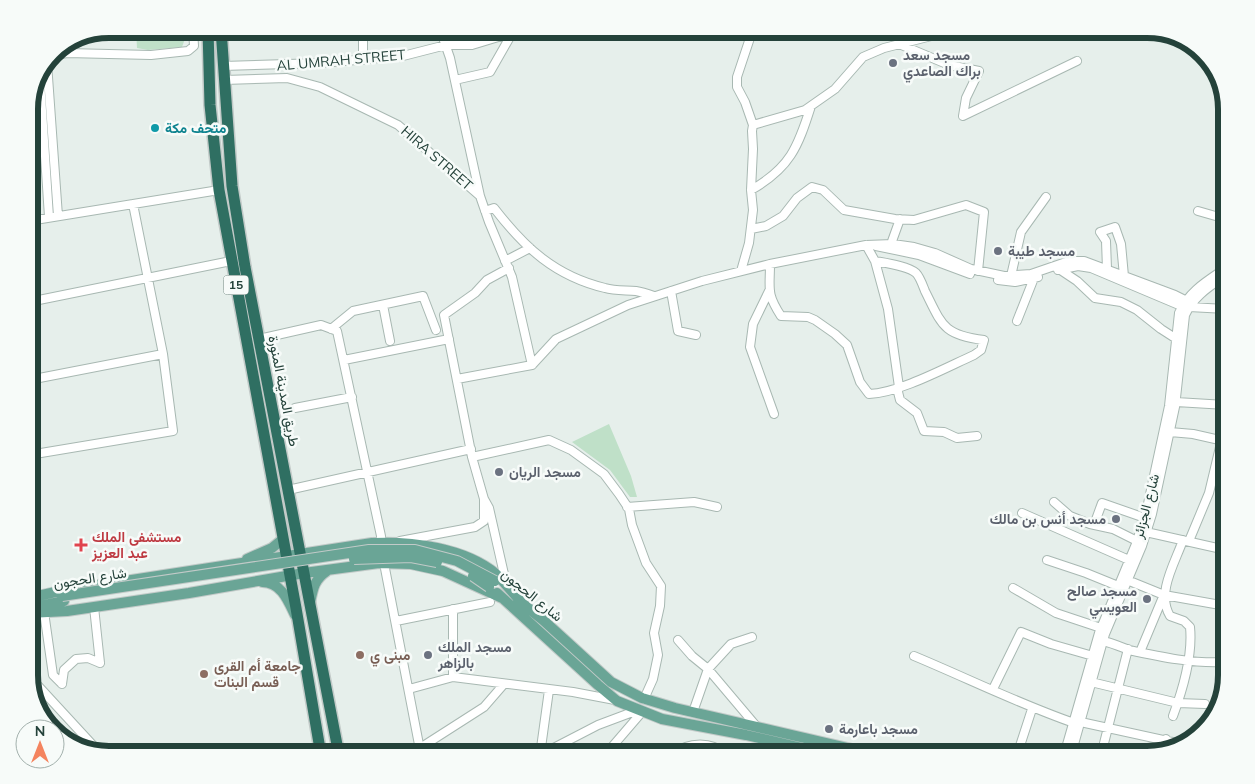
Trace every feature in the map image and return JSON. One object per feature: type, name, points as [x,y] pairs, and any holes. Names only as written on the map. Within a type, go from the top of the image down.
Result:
[{"type":"highway","name":"طريق المدينة المنورة","points":[[208,37],[210,105],[219,190],[299,624],[319,746]]},
{"type":"highway","name":"طريق المدينة المنورة","points":[[222,37],[232,186],[245,267],[301,554],[309,609],[337,746]]},
{"type":"main road","points":[[235,564],[272,548],[283,539]]},
{"type":"main road","points":[[38,597],[60,591],[235,564],[380,542],[398,542],[438,548],[480,563],[496,575],[522,603]]},
{"type":"main road","name":"شارع الحجون","points":[[38,606],[63,599],[368,550],[415,550],[457,561],[522,603],[612,682],[644,699],[839,746]]},
{"type":"main road","points":[[38,612],[67,611],[330,569],[384,564],[411,564],[442,571],[502,598]]},
{"type":"main road","points":[[309,609],[318,577],[330,569]]},
{"type":"main road","points":[[246,583],[270,582],[282,590],[299,624]]},
{"type":"main road","name":"شارع الحجون","points":[[492,584],[502,598],[598,686],[618,701],[662,719],[791,746]]},
{"type":"main road","name":"شارع الحجون","points":[[38,599],[63,599]]},
{"type":"street","points":[[64,53],[152,55],[188,51],[194,46],[195,37]]},
{"type":"street","points":[[363,37],[363,60]]},
{"type":"street","points":[[443,37],[480,196]]},
{"type":"street","name":"AL UMRAH STREET","points":[[223,66],[312,64],[403,56],[446,45],[472,45],[498,37]]},
{"type":"street","points":[[454,80],[490,72],[510,37]]},
{"type":"street","points":[[741,271],[749,243],[753,210],[751,190],[753,125],[745,102],[737,87],[737,77],[750,37]]},
{"type":"street","points":[[753,125],[806,110],[835,90],[863,57],[899,44],[927,37]]},
{"type":"street","points":[[899,44],[949,65],[979,71],[966,98],[963,116],[1077,61]]},
{"type":"street","points":[[48,72],[58,216]]},
{"type":"street","name":"HIRA STREET","points":[[224,80],[287,78],[320,88],[398,125],[480,196],[512,276],[532,365]]},
{"type":"street","points":[[40,89],[49,217]]},
{"type":"street","points":[[751,190],[765,182],[782,168],[791,157],[802,135],[811,106]]},
{"type":"street","points":[[38,137],[43,136]]},
{"type":"street","points":[[751,229],[766,226],[783,216],[797,198],[812,186],[823,190],[844,210],[900,219],[914,220],[966,205],[984,212],[978,271]]},
{"type":"street","points":[[38,219],[219,190]]},
{"type":"street","points":[[1011,276],[1021,232],[1046,197]]},
{"type":"street","points":[[38,454],[173,431],[163,354],[133,204]]},
{"type":"street","points":[[485,211],[494,208],[530,248],[544,261],[560,271],[606,289],[637,291],[654,296]]},
{"type":"street","points":[[1198,211],[1217,216]]},
{"type":"street","points":[[891,244],[900,219]]},
{"type":"street","points":[[1107,269],[1106,241],[1100,232],[1115,227],[1121,244],[1124,276]]},
{"type":"street","points":[[869,244],[888,309],[900,400],[917,413],[924,430],[944,432],[957,438],[977,436]]},
{"type":"street","points":[[869,244],[886,250],[919,255],[990,279],[1015,282],[1034,278],[1059,269],[1078,266],[1091,268],[1187,305],[1217,308]]},
{"type":"street","points":[[457,379],[532,365],[556,339],[628,305],[654,296],[741,271],[869,244],[891,244],[924,250],[978,271],[1011,276],[1031,274],[1074,260],[1084,261],[1124,276],[1187,305]]},
{"type":"street","points":[[506,586],[489,508],[484,499],[472,453],[444,315],[476,292],[487,280],[530,248]]},
{"type":"street","points":[[38,300],[232,261]]},
{"type":"street","points":[[770,264],[769,291],[774,305],[781,316],[808,317],[835,334],[847,345],[860,382],[869,394],[880,394],[898,388],[974,355],[981,350],[984,340],[953,333],[941,322],[916,273],[898,265],[875,261]]},
{"type":"street","points":[[1059,269],[1077,281],[1095,298],[1121,302],[1137,310],[1175,338]]},
{"type":"street","points":[[1187,305],[1201,285],[1217,274]]},
{"type":"street","points":[[1017,321],[1034,278]]},
{"type":"street","points":[[1187,305],[1217,281]]},
{"type":"street","points":[[671,291],[678,331],[696,335]]},
{"type":"street","points":[[769,291],[754,324],[750,347],[774,414]]},
{"type":"street","points":[[331,329],[353,311],[423,296],[436,330]]},
{"type":"street","points":[[383,305],[390,341]]},
{"type":"street","name":"شارع الجزائر","points":[[1072,746],[1076,721],[1092,656],[1101,628],[1137,541],[1144,518],[1170,399],[1177,320],[1187,305]]},
{"type":"street","name":"شارع الجزائر","points":[[1067,746],[1091,682],[1103,641],[1146,532],[1155,503],[1176,402],[1187,305]]},
{"type":"street","points":[[259,339],[321,325],[337,331],[381,536],[380,542],[384,564],[420,746]]},
{"type":"street","points":[[344,360],[449,339]]},
{"type":"street","points":[[38,378],[163,354]]},
{"type":"street","points":[[295,408],[352,397]]},
{"type":"street","points":[[1176,402],[1218,404]]},
{"type":"street","points":[[1170,432],[1193,434],[1218,440]]},
{"type":"street","points":[[288,490],[472,453],[550,440],[570,450],[604,474],[627,507],[646,563],[661,586],[660,606],[654,633],[658,655],[653,679],[644,699]]},
{"type":"street","points":[[1140,652],[1186,541],[1209,493],[1218,463]]},
{"type":"street","points":[[398,542],[475,527],[484,521],[484,499]]},
{"type":"street","points":[[627,507],[694,502],[717,507]]},
{"type":"street","points":[[1054,502],[1070,516],[1113,530],[1137,541]]},
{"type":"street","points":[[1094,525],[1102,503],[1144,518]]},
{"type":"street","points":[[1022,513],[1129,560]]},
{"type":"street","points":[[1146,532],[1218,548]]},
{"type":"street","points":[[1048,560],[1086,572],[1118,586]]},
{"type":"street","points":[[1127,580],[1164,595],[1218,605]]},
{"type":"street","points":[[1013,588],[1056,613],[1101,628]]},
{"type":"street","points":[[1164,595],[1165,608],[1170,616],[1184,621],[1190,626],[1192,640],[1178,703],[1173,716]]},
{"type":"street","points":[[396,620],[490,602]]},
{"type":"street","points":[[44,612],[53,675],[62,684],[64,670],[76,660],[88,658],[100,663],[94,607]]},
{"type":"street","points":[[453,609],[453,677]]},
{"type":"street","points":[[993,690],[1021,632],[1051,644],[1092,656]]},
{"type":"street","points":[[693,712],[708,669],[731,644],[752,636]]},
{"type":"street","points":[[678,640],[692,656],[708,669],[757,727]]},
{"type":"street","points":[[1103,641],[1140,652],[1188,660],[1218,663]]},
{"type":"street","points":[[1103,746],[1128,649]]},
{"type":"street","points":[[914,656],[1032,708],[1076,721],[1174,741]]},
{"type":"street","points":[[409,689],[453,677],[618,701]]},
{"type":"street","points":[[1091,682],[1178,703],[1205,704]]},
{"type":"street","points":[[429,746],[484,707],[504,684]]},
{"type":"street","points":[[39,687],[92,744]]},
{"type":"street","points":[[541,746],[549,690]]},
{"type":"street","points":[[1020,746],[1032,708]]},
{"type":"street","points":[[557,746],[598,725],[640,711]]},
{"type":"street","points":[[612,746],[640,711]]},
{"type":"street","points":[[1164,744],[1166,739]]},
{"type":"street","points":[[692,746],[702,743],[709,746]]},
{"type":"green space","points":[[136,37],[186,37],[182,47],[148,50],[137,48]]},
{"type":"green space","points":[[609,424],[631,476],[637,497],[630,497],[610,470],[572,442]]},
{"type":"place","name":"مسجد سعد براك الصاعدي","points":[[893,63]]},
{"type":"place","name":"متحف مكة","points":[[155,128]]},
{"type":"place","name":"مسجد طيبة","points":[[998,251]]},
{"type":"place","name":"مسجد الريان","points":[[499,472]]},
{"type":"place","name":"مسجد أنس بن مالك","points":[[1116,519]]},
{"type":"place","name":"مستشفى الملك عبد العزيز","points":[[81,545]]},
{"type":"place","name":"مسجد صالح العويسي","points":[[1147,599]]},
{"type":"place","name":"مبنى ي","points":[[360,655]]},
{"type":"place","name":"مسجد الملك بالزاهر","points":[[428,655]]},
{"type":"place","name":"جامعة أم القرى قسم البنات","points":[[204,674]]},
{"type":"place","name":"مسجد باعارمة","points":[[829,729]]}]
